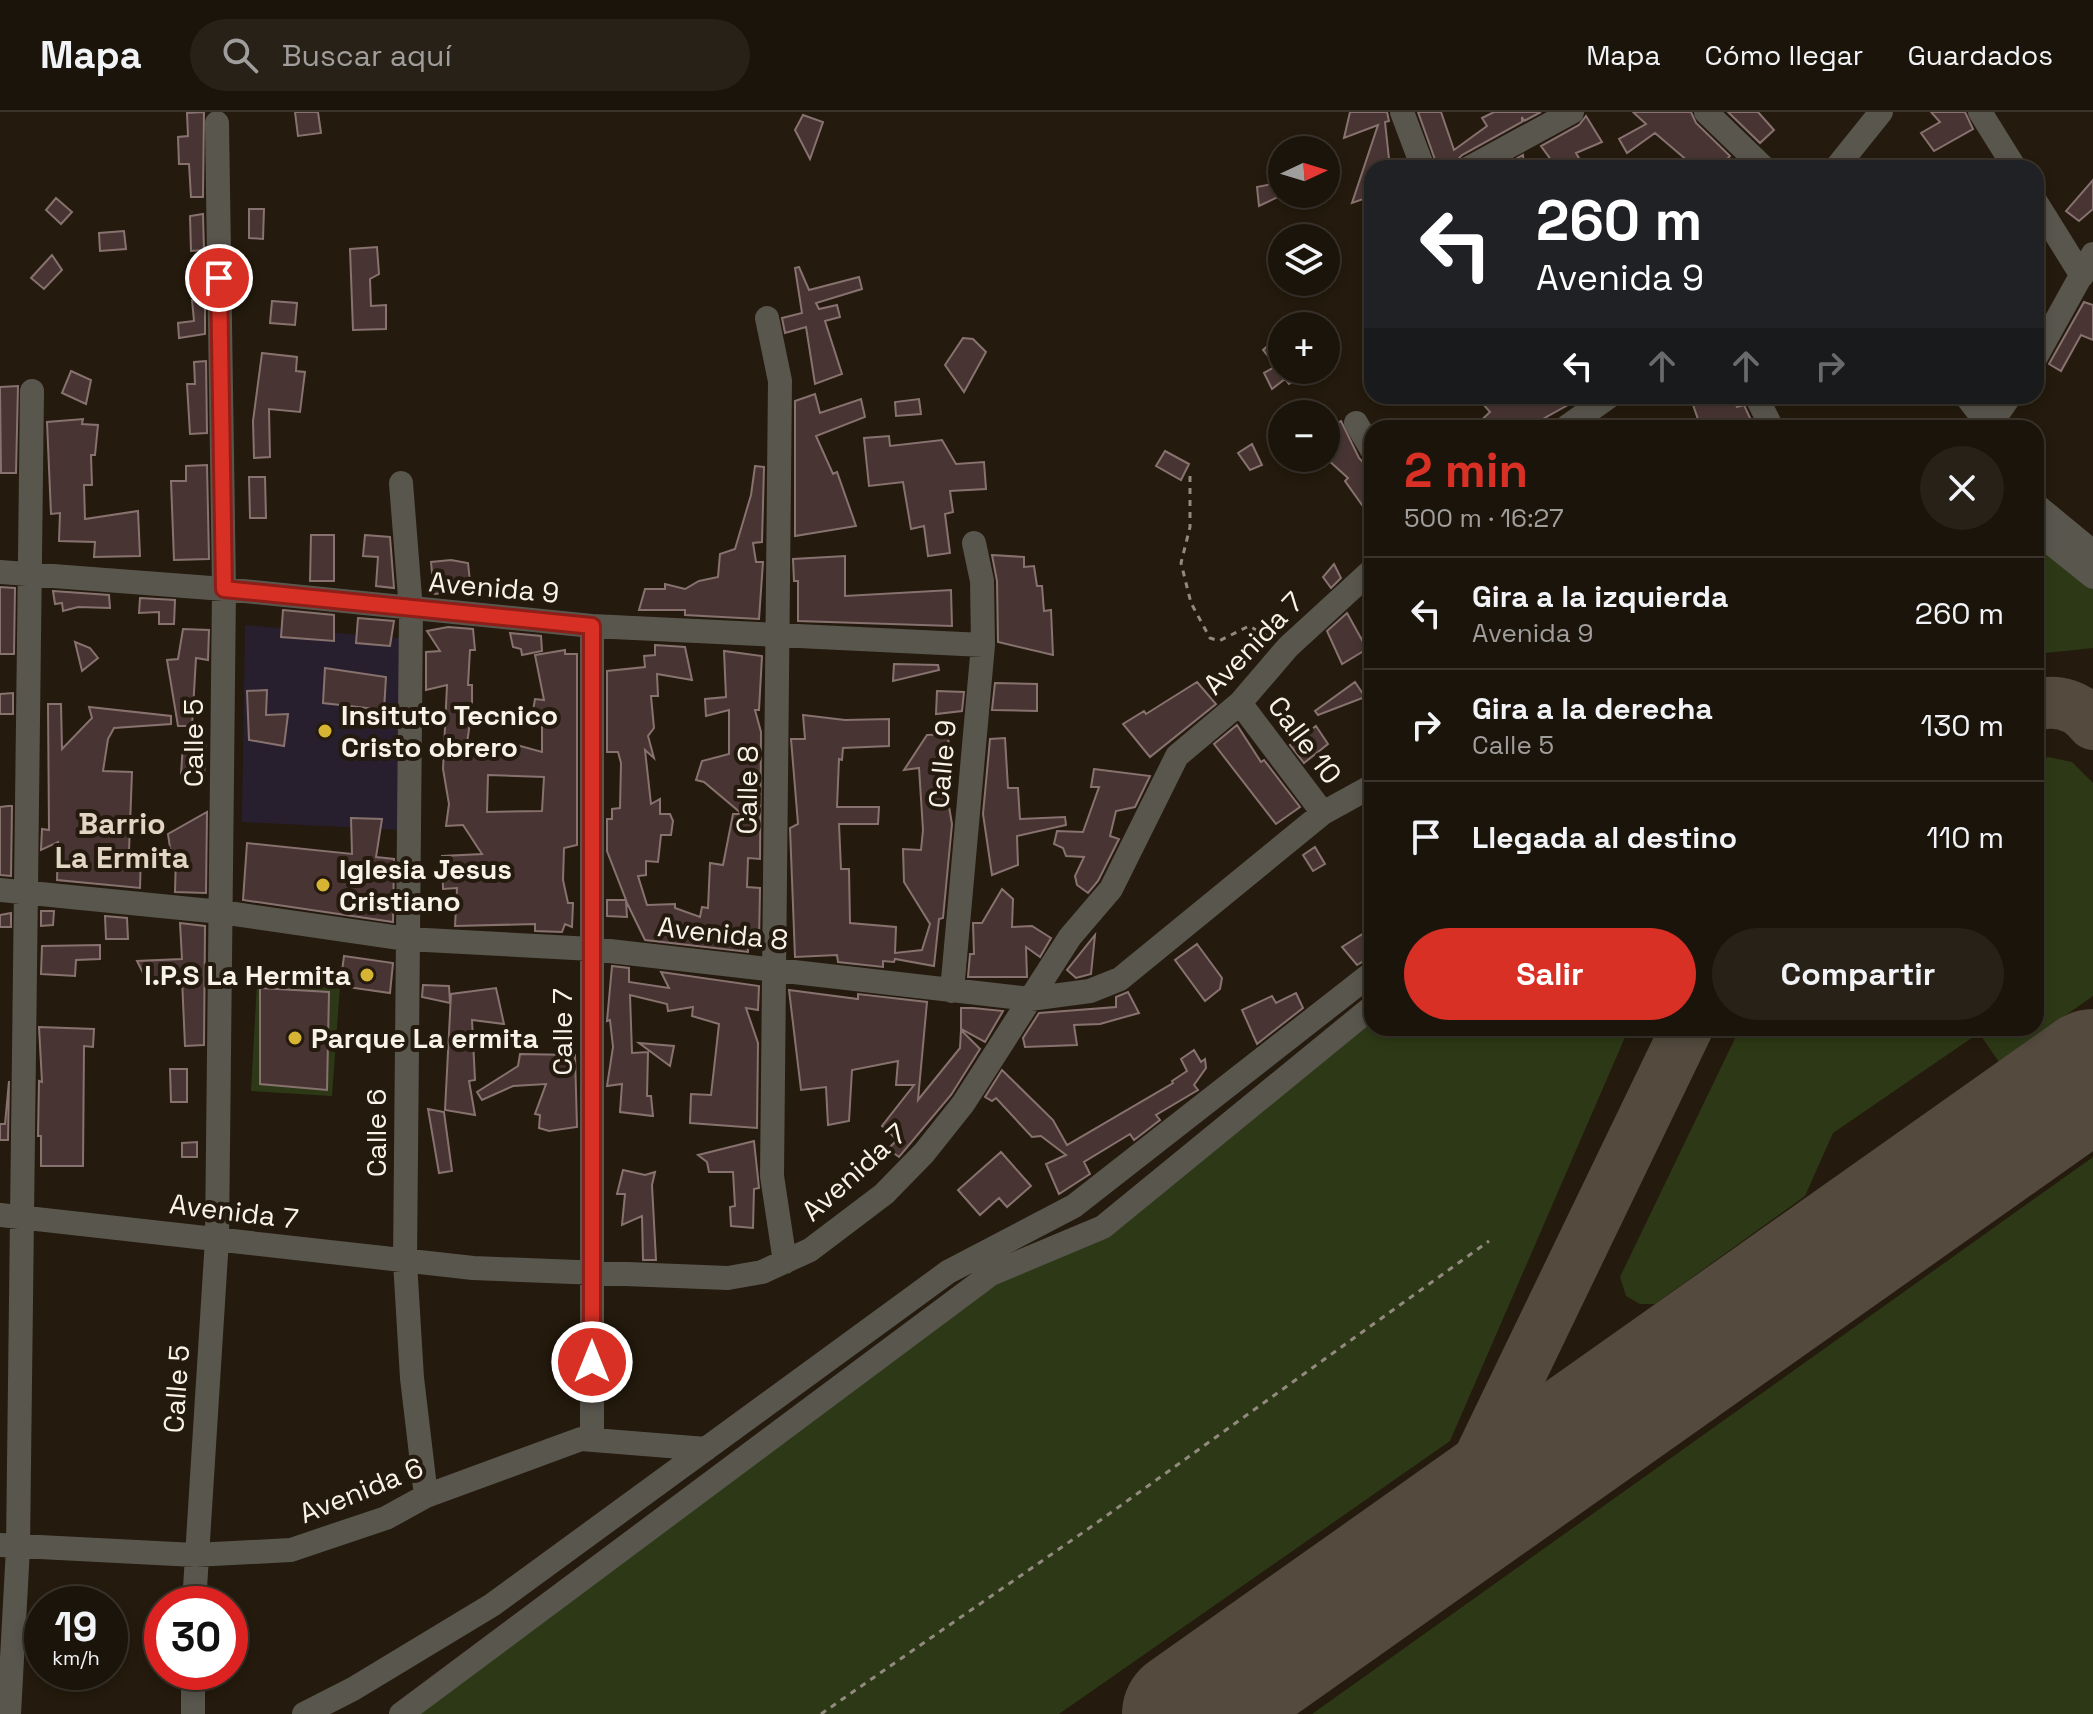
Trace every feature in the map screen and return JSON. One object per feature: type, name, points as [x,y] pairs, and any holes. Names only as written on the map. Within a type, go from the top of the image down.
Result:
[{"type":"street","points":[[1402,112],[1420,160]]},
{"type":"street","points":[[1484,160],[1572,112]]},
{"type":"street","points":[[1706,112],[1756,160]]},
{"type":"street","points":[[1842,160],[1881,112]]},
{"type":"street","points":[[1980,112],[2010,160]]},
{"type":"street","name":"Calle 5","points":[[194,1586],[217,1239],[224,589],[217,123]]},
{"type":"street","points":[[2044,212],[2088,265],[2044,343]]},
{"type":"street","name":"Calle 8","points":[[767,318],[780,381],[772,1176],[785,1262]]},
{"type":"street","points":[[9,1714],[12,1216],[27,892],[32,391]]},
{"type":"street","points":[[1576,420],[1599,404]]},
{"type":"street","points":[[1356,423],[1364,436]]},
{"type":"street","name":"Calle 6","points":[[401,483],[411,610],[405,1262],[412,1378],[426,1496]]},
{"type":"street","points":[[2044,512],[2093,552]]},
{"type":"street","points":[[2044,537],[2093,577]]},
{"type":"street","name":"Calle 9","points":[[952,991],[983,645],[982,581],[974,543]]},
{"type":"street","name":"Avenida 9","points":[[0,572],[224,589],[592,626],[983,645]]},
{"type":"street","name":"Avenida 7","points":[[12,1216],[405,1262],[592,1274],[728,1278],[762,1272],[785,1262],[842,1229],[924,1153],[963,1104],[1070,937],[1111,889],[1177,756],[1240,703],[1288,647],[1364,577]]},
{"type":"street","name":"Calle 7","points":[[592,626],[592,1439]]},
{"type":"street","name":"Calle 10","points":[[1240,703],[1323,813]]},
{"type":"street","name":"Avenida 8","points":[[0,890],[221,912],[407,939],[592,949],[1030,999],[1090,991],[1120,979],[1323,813],[1364,790]]},
{"type":"street","points":[[304,1714],[353,1689],[492,1605],[948,1272],[1074,1206],[1364,979]]},
{"type":"street","points":[[401,1714],[991,1274],[1103,1227],[1364,1014]]},
{"type":"street","name":"Avenida 6","points":[[9,1546],[195,1555],[291,1550],[386,1518],[426,1496],[581,1439],[706,1449]]},
{"type":"street","points":[[193,1690],[193,1714]]},
{"type":"path","points":[[1190,476],[1190,527],[1181,563],[1197,618],[1210,638],[1227,639],[1249,626],[1288,647]]},
{"type":"path","points":[[821,1714],[1088,1529],[1489,1241]]},
{"type":"shaded area","name":"Insituto Tecnico Cristo obrero","points":[[245,625],[409,639],[402,830],[242,822]]},
{"type":"green space","points":[[2044,536],[2093,574],[2093,648],[2044,653]]},
{"type":"green space","points":[[2044,758],[2072,762],[2093,783],[2093,996],[2044,1030]]},
{"type":"green space","name":"Parque La ermita","points":[[257,983],[340,986],[332,1096],[251,1091]]},
{"type":"green space","points":[[1364,1000],[1364,1036],[1626,1036],[1450,1441],[1059,1714],[389,1714],[981,1276],[1103,1219]]},
{"type":"green space","points":[[1736,1036],[1975,1036],[1833,1133],[1805,1196],[1655,1304],[1640,1304],[1626,1296],[1620,1277]]},
{"type":"green space","points":[[1981,1036],[2036,1036],[1999,1062]]},
{"type":"green space","points":[[2093,1157],[2093,1714],[1312,1714]]},
{"type":"building","points":[[204,112],[203,197],[191,197],[189,164],[179,164],[178,137],[188,136],[187,113]]},
{"type":"building","points":[[295,112],[318,112],[321,133],[298,136]]},
{"type":"building","points":[[1350,112],[1387,112],[1389,121],[1385,122],[1389,160],[1366,160],[1378,125],[1344,138]]},
{"type":"building","points":[[1418,112],[1441,112],[1454,150],[1487,126],[1482,118],[1494,112],[1541,112],[1524,121],[1522,117],[1522,122],[1457,160],[1435,160]]},
{"type":"building","points":[[1633,112],[1691,112],[1696,123],[1730,156],[1726,160],[1687,160],[1655,133],[1627,153],[1619,139],[1646,124]]},
{"type":"building","points":[[1728,112],[1758,112],[1774,130],[1760,143]]},
{"type":"building","points":[[1931,112],[1965,112],[1973,129],[1934,151],[1921,133],[1940,122]]},
{"type":"building","points":[[803,115],[823,122],[810,159],[795,130]]},
{"type":"building","points":[[1586,116],[1602,142],[1576,153],[1580,160],[1551,160],[1541,146],[1579,125]]},
{"type":"building","points":[[1364,167],[1364,199],[1352,203]]},
{"type":"building","points":[[2093,180],[2093,209],[2079,221],[2066,211]]},
{"type":"building","points":[[1268,185],[1268,202],[1259,206],[1257,187]]},
{"type":"building","points":[[56,198],[72,212],[61,224],[46,210]]},
{"type":"building","points":[[249,209],[264,209],[263,239],[249,238]]},
{"type":"building","points":[[203,214],[204,250],[191,251],[190,216]]},
{"type":"building","points":[[124,231],[126,249],[100,251],[99,233]]},
{"type":"building","points":[[377,247],[379,274],[370,279],[371,306],[386,305],[386,329],[353,330],[350,249]]},
{"type":"building","points":[[52,255],[62,270],[44,289],[31,278]]},
{"type":"building","points":[[799,267],[809,290],[859,277],[862,289],[816,303],[819,309],[837,305],[840,317],[825,321],[842,374],[815,384],[806,327],[785,333],[782,318],[802,313],[795,268]]},
{"type":"building","points":[[205,299],[205,334],[179,338],[178,323],[194,321],[192,300]]},
{"type":"building","points":[[272,301],[297,303],[295,325],[270,323]]},
{"type":"building","points":[[2084,302],[2093,305],[2093,340],[2081,335],[2061,371],[2049,364]]},
{"type":"building","points":[[963,338],[973,339],[986,352],[964,392],[945,365]]},
{"type":"building","points":[[262,353],[297,357],[296,371],[305,372],[300,412],[269,409],[270,457],[254,458],[253,421]]},
{"type":"building","points":[[206,361],[207,433],[190,434],[187,384],[195,384],[194,362]]},
{"type":"building","points":[[71,371],[91,380],[86,404],[62,393]]},
{"type":"building","points":[[18,386],[16,473],[1,473],[0,387]]},
{"type":"building","points":[[815,394],[820,413],[861,399],[865,417],[816,436],[833,474],[837,472],[856,526],[795,536],[795,401]]},
{"type":"building","points":[[919,399],[921,414],[896,416],[895,402]]},
{"type":"building","points":[[1483,404],[1570,404],[1541,420],[1482,420],[1490,412]]},
{"type":"building","points":[[1693,404],[1744,405],[1751,420],[1698,420]]},
{"type":"building","points":[[83,419],[82,424],[98,425],[95,455],[91,455],[92,485],[84,485],[85,519],[138,511],[140,556],[94,557],[95,542],[59,541],[60,513],[51,514],[47,422]]},
{"type":"building","points":[[1341,421],[1364,463],[1364,508],[1345,481],[1348,478],[1340,471]]},
{"type":"building","points":[[889,436],[890,446],[942,440],[956,464],[984,462],[986,489],[950,491],[953,512],[945,514],[950,553],[928,556],[924,526],[911,529],[903,482],[869,486],[864,438]]},
{"type":"building","points":[[1252,444],[1262,465],[1250,470],[1238,453]]},
{"type":"building","points":[[1165,451],[1189,464],[1181,480],[1156,466]]},
{"type":"building","points":[[207,465],[209,559],[174,560],[171,481],[186,481],[186,466]]},
{"type":"building","points":[[755,466],[764,467],[762,542],[753,543],[756,562],[763,562],[759,619],[685,615],[685,610],[639,610],[645,589],[665,589],[665,584],[685,589],[699,581],[718,577],[720,554],[735,549],[751,495]]},
{"type":"building","points":[[249,477],[265,477],[266,518],[250,518]]},
{"type":"building","points":[[311,535],[334,535],[334,581],[310,581]]},
{"type":"building","points":[[365,535],[390,537],[394,588],[376,586],[378,557],[363,556]]},
{"type":"building","points":[[992,555],[1024,557],[1024,567],[1034,566],[1037,586],[1042,586],[1044,611],[1051,610],[1053,655],[998,642],[997,581]]},
{"type":"building","points":[[845,556],[845,596],[951,590],[952,626],[798,621],[798,581],[794,581],[793,559]]},
{"type":"building","points":[[451,560],[468,563],[471,591],[434,594],[431,562]]},
{"type":"building","points":[[1334,564],[1341,578],[1331,588],[1323,577]]},
{"type":"building","points":[[0,587],[15,588],[14,654],[0,654]]},
{"type":"building","points":[[53,591],[109,595],[110,608],[78,607],[63,611],[62,603],[55,604]]},
{"type":"building","points":[[140,598],[175,600],[174,624],[159,624],[159,612],[139,613]]},
{"type":"building","points":[[283,610],[334,615],[334,641],[281,637]]},
{"type":"building","points":[[1347,613],[1364,644],[1364,651],[1342,664],[1327,631]]},
{"type":"building","points":[[358,618],[394,621],[390,646],[356,643]]},
{"type":"building","points":[[448,627],[473,629],[475,650],[470,650],[468,685],[472,685],[472,709],[467,743],[513,744],[542,752],[542,717],[532,716],[535,699],[544,700],[535,655],[565,650],[565,654],[577,654],[577,845],[564,848],[563,880],[568,903],[573,903],[572,927],[565,924],[562,932],[535,931],[535,924],[455,926],[457,888],[443,889],[442,856],[482,854],[463,825],[446,826],[449,804],[443,769],[447,685],[426,690],[426,652],[440,651],[427,631]],"holes":[[[488,775],[544,777],[542,811],[487,812]]]},
{"type":"building","points":[[183,629],[209,630],[208,660],[196,658],[192,726],[178,726],[167,660],[178,659]]},
{"type":"building","points":[[510,633],[541,636],[542,651],[522,655],[521,649],[513,647]]},
{"type":"building","points":[[75,642],[90,648],[98,658],[82,671]]},
{"type":"building","points":[[655,645],[685,647],[692,680],[657,674],[658,696],[651,696],[654,728],[648,736],[654,758],[645,750],[651,804],[660,799],[660,814],[670,814],[673,821],[671,835],[661,835],[658,862],[646,861],[646,875],[638,876],[647,905],[675,904],[675,908],[700,917],[702,907],[708,908],[710,863],[723,865],[733,814],[742,814],[704,782],[696,780],[702,761],[729,754],[729,710],[706,716],[705,699],[726,697],[724,651],[762,656],[759,710],[755,710],[761,732],[760,859],[748,858],[747,887],[760,888],[759,943],[748,946],[748,952],[645,940],[626,901],[627,917],[607,916],[607,900],[626,900],[607,851],[607,819],[612,819],[612,809],[620,808],[621,763],[618,752],[607,752],[607,671],[645,667],[644,656],[655,655]]},
{"type":"building","points":[[894,664],[938,665],[939,670],[893,681]]},
{"type":"building","points":[[325,668],[386,677],[384,710],[323,703]]},
{"type":"building","points":[[1197,682],[1216,704],[1150,757],[1123,724],[1144,711],[1146,714]]},
{"type":"building","points":[[1355,682],[1364,696],[1318,715],[1315,711]]},
{"type":"building","points":[[995,683],[1037,684],[1037,711],[992,710]]},
{"type":"building","points":[[267,690],[266,715],[288,714],[284,746],[249,740],[247,691]]},
{"type":"building","points":[[937,691],[964,692],[962,711],[936,714]]},
{"type":"building","points":[[13,693],[13,714],[0,714],[0,694]]},
{"type":"building","points":[[48,704],[61,704],[62,749],[92,718],[89,707],[171,716],[171,724],[114,728],[108,739],[103,771],[132,772],[129,851],[141,852],[140,888],[57,880],[58,842],[41,850],[42,829],[49,830]]},
{"type":"building","points":[[803,715],[845,720],[889,719],[889,746],[843,748],[842,760],[839,759],[837,807],[879,807],[878,824],[839,824],[841,869],[849,869],[850,923],[896,927],[895,953],[922,950],[930,924],[904,882],[903,849],[921,850],[923,830],[919,768],[904,770],[927,735],[948,734],[951,781],[945,783],[952,824],[943,918],[939,919],[934,966],[895,959],[894,962],[883,961],[883,967],[838,962],[837,955],[795,957],[790,828],[798,824],[791,739],[805,739]]},
{"type":"building","points":[[1237,725],[1261,762],[1264,760],[1300,807],[1276,824],[1214,744]]},
{"type":"building","points":[[1316,726],[1328,744],[1304,763],[1290,745]]},
{"type":"building","points":[[1005,738],[1008,788],[1018,788],[1020,819],[1065,817],[1066,825],[1017,836],[1018,865],[992,875],[983,814],[990,739]]},
{"type":"building","points":[[183,744],[206,745],[204,776],[181,774]]},
{"type":"building","points":[[1094,769],[1150,776],[1135,807],[1116,811],[1110,836],[1119,839],[1098,881],[1088,893],[1077,885],[1075,876],[1084,857],[1066,856],[1063,848],[1054,844],[1057,831],[1083,832],[1099,787],[1091,787]]},
{"type":"building","points":[[12,806],[11,876],[0,875],[0,807]]},
{"type":"building","points":[[207,812],[206,893],[175,892],[176,854],[171,855],[168,834]]},
{"type":"building","name":"Iglesia Jesus Cristiano","points":[[351,818],[382,819],[376,857],[394,859],[393,922],[243,900],[247,843],[352,854]]},
{"type":"building","points":[[1315,847],[1325,864],[1313,871],[1303,855]]},
{"type":"building","points":[[1002,889],[1013,899],[1012,927],[1032,926],[1051,938],[1040,957],[1026,947],[1027,977],[968,977],[970,954],[974,954],[973,923],[982,923]]},
{"type":"building","points":[[41,911],[54,911],[53,925],[41,926]]},
{"type":"building","points":[[11,913],[11,927],[0,927],[0,915]]},
{"type":"building","points":[[105,916],[127,918],[128,939],[106,939]]},
{"type":"building","points":[[180,923],[205,926],[204,1045],[185,1046],[182,979],[146,979],[137,961],[182,959]]},
{"type":"building","points":[[1364,933],[1364,961],[1357,965],[1342,947]]},
{"type":"building","points":[[1095,935],[1091,974],[1076,978],[1067,970]]},
{"type":"building","points":[[1197,944],[1222,978],[1220,989],[1205,1001],[1175,960]]},
{"type":"building","points":[[100,945],[100,959],[76,960],[75,976],[41,974],[42,946]]},
{"type":"building","name":"I.P.S La Hermita","points":[[344,956],[393,963],[390,993],[340,986]]},
{"type":"building","points":[[612,966],[629,968],[629,982],[669,988],[661,972],[759,986],[758,1010],[746,1008],[758,1043],[757,1128],[690,1123],[691,1094],[711,1095],[719,1024],[692,1016],[693,1007],[668,1011],[667,1004],[630,995],[632,1053],[648,1052],[647,1096],[651,1096],[653,1116],[620,1112],[622,1084],[607,1086],[613,1047],[610,1020],[607,1021]]},
{"type":"building","points":[[423,985],[449,986],[450,1003],[422,997]]},
{"type":"building","name":"Parque La ermita","points":[[260,988],[329,992],[327,1090],[260,1084]]},
{"type":"building","points":[[496,988],[504,1024],[472,1020],[475,1080],[469,1081],[475,1115],[445,1110],[451,994]]},
{"type":"building","points":[[789,990],[858,999],[858,994],[927,1002],[918,1100],[960,1048],[961,1030],[980,1049],[951,1095],[899,1157],[888,1149],[897,1140],[882,1126],[914,1085],[896,1085],[898,1061],[852,1070],[849,1121],[828,1125],[826,1087],[801,1090]]},
{"type":"building","points":[[1128,992],[1139,1013],[1100,1024],[1074,1025],[1077,1045],[1025,1047],[1023,1038],[1039,1013],[1116,1007],[1116,997]]},
{"type":"building","points":[[1296,993],[1303,1008],[1257,1044],[1242,1010],[1272,996],[1276,1003]]},
{"type":"building","points":[[961,1008],[1003,1011],[985,1042],[961,1029]]},
{"type":"building","points":[[39,1027],[94,1029],[93,1047],[84,1046],[83,1166],[41,1166],[41,1136],[38,1136],[39,1081],[42,1082]]},
{"type":"building","points":[[639,1043],[674,1046],[670,1066]]},
{"type":"building","points":[[1194,1050],[1201,1062],[1205,1059],[1206,1068],[1194,1085],[1198,1090],[1156,1115],[1160,1120],[1134,1140],[1130,1134],[1084,1162],[1090,1174],[1059,1194],[1046,1164],[1066,1155],[1041,1136],[1032,1137],[996,1098],[992,1101],[985,1097],[1002,1070],[1053,1120],[1067,1145],[1173,1083],[1187,1071],[1181,1059]]},
{"type":"building","points":[[520,1054],[575,1055],[577,1127],[549,1131],[539,1128],[540,1115],[535,1114],[546,1084],[513,1086],[482,1100],[477,1092],[518,1066]]},
{"type":"building","points":[[170,1069],[187,1069],[187,1102],[171,1102]]},
{"type":"building","points":[[9,1081],[8,1140],[0,1140],[0,1124],[5,1124]]},
{"type":"building","points":[[428,1109],[444,1112],[452,1171],[439,1173]]},
{"type":"building","points":[[754,1141],[759,1188],[754,1189],[753,1228],[731,1226],[730,1207],[735,1206],[733,1172],[709,1172],[707,1162],[698,1155]]},
{"type":"building","points":[[197,1142],[197,1157],[182,1157],[182,1143]]},
{"type":"building","points":[[1001,1152],[1031,1186],[1007,1207],[999,1198],[980,1215],[958,1190]]},
{"type":"building","points":[[623,1170],[645,1175],[655,1172],[652,1185],[656,1260],[643,1260],[642,1216],[622,1225],[625,1194],[617,1194]]},
{"type":"taxiway","points":[[2044,704],[2068,706],[2093,724]]},
{"type":"taxiway","points":[[1444,1532],[1683,1036]]},
{"type":"runway","points":[[1186,1714],[2093,1073]]},
{"type":"place","name":"Insituto Tecnico Cristo obrero","points":[[325,731]]},
{"type":"place","name":"Iglesia Jesus Cristiano","points":[[323,885]]},
{"type":"place","name":"I.P.S La Hermita","points":[[367,975]]},
{"type":"place","name":"Parque La ermita","points":[[295,1038]]},
{"type":"district","name":"Barrio La Ermita","points":[[122,841]]},
{"type":"route","points":[[219,278],[224,589],[592,626],[592,1362]]}]
